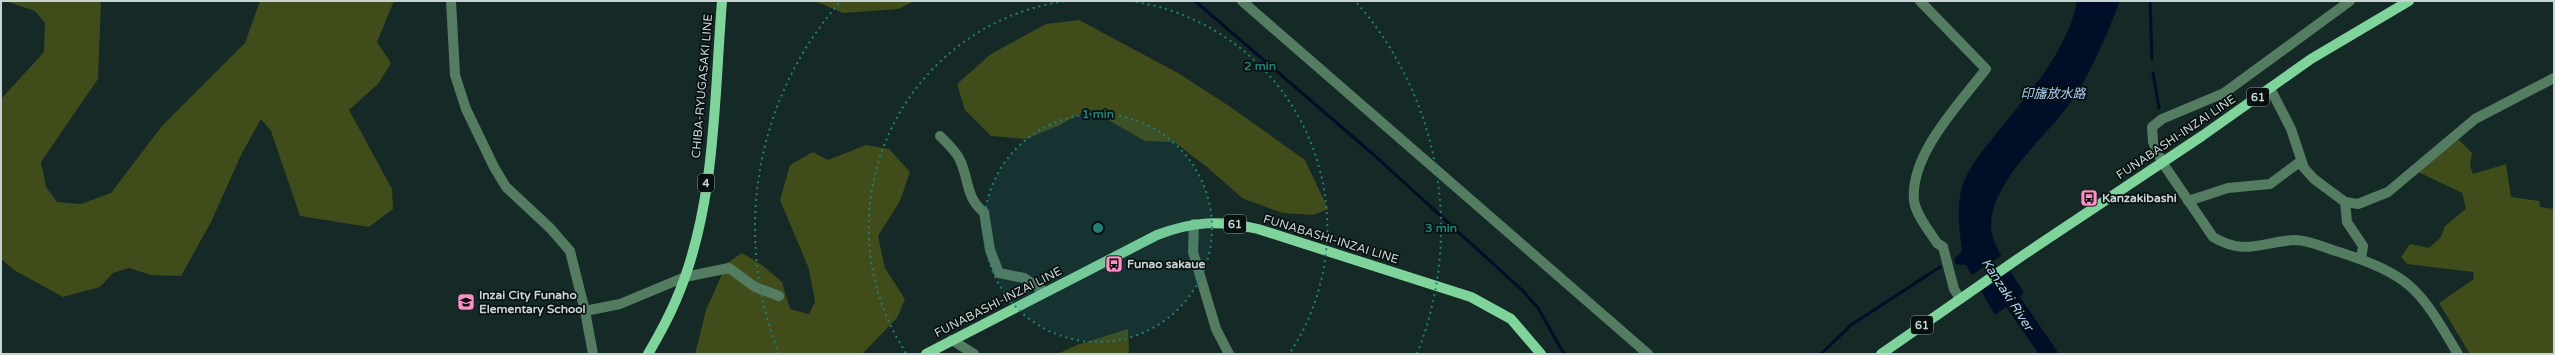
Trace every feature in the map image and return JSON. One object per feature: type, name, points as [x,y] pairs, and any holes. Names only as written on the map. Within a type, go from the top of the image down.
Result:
[{"type":"main road","name":"CHIBA-RYUGASAKI LINE","points":[[648,354],[676,301],[685,277],[701,218],[706,185],[722,1]]},
{"type":"main road","name":"FUNABASHI-INZAI LINE","points":[[1881,354],[2317,55],[2409,1]]},
{"type":"main road","name":"FUNABASHI-INZAI LINE","points":[[926,354],[1157,235],[1194,224],[1224,222],[1258,229],[1471,297],[1496,309],[1516,322],[1541,354]]},
{"type":"street","points":[[1242,1],[1648,354]]},
{"type":"street","points":[[1920,1],[1986,69],[1929,146],[1920,167],[1915,187],[1914,201],[1937,243],[1943,247],[1954,289],[1962,298]]},
{"type":"street","points":[[2350,1],[2224,93],[2162,119],[2152,127],[2153,142],[2162,162],[2213,237],[2225,244],[2246,248],[2297,240],[2361,259],[2390,271],[2414,287],[2436,316],[2458,354]]},
{"type":"street","points":[[452,3],[452,41],[455,75],[466,109],[494,167],[506,187],[550,228],[570,251],[585,311],[593,354]]},
{"type":"street","points":[[2270,88],[2291,129],[2301,161],[2314,179],[2345,202],[2358,204],[2388,192],[2475,119],[2554,78]]},
{"type":"street","points":[[940,136],[960,159],[970,195],[976,207],[984,212],[990,250],[999,273],[1024,278],[1045,292]]},
{"type":"street","points":[[2188,201],[2228,188],[2270,184],[2301,161]]},
{"type":"street","points":[[2345,202],[2347,222],[2364,246],[2361,259]]},
{"type":"street","points":[[1194,224],[1193,252],[1216,329],[1229,354]]},
{"type":"street","points":[[585,311],[620,304],[685,277],[729,268],[755,287],[779,296]]},
{"type":"street","points":[[952,340],[974,354]]},
{"type":"green space","points":[[6,1],[101,1],[98,79],[41,162],[46,187],[57,202],[81,204],[111,193],[162,126],[245,43],[260,1],[394,1],[377,42],[391,63],[378,84],[349,110],[392,189],[393,209],[369,227],[300,216],[271,131],[261,119],[242,153],[211,222],[181,276],[151,275],[129,268],[113,273],[100,287],[63,297],[14,270],[1,259],[1,99],[44,52],[45,23],[35,11]]},
{"type":"green space","points":[[815,1],[915,1],[898,9],[843,13]]},
{"type":"green space","points":[[1079,20],[1178,73],[1229,106],[1305,160],[1328,209],[1313,215],[1282,213],[1242,198],[1207,167],[1174,142],[1145,141],[1089,109],[1058,126],[1026,139],[991,136],[965,110],[957,84],[991,54],[1046,24]]},
{"type":"green space","points":[[2457,138],[2472,153],[2470,166],[2473,174],[2506,164],[2511,197],[2539,201],[2540,207],[2554,209],[2554,354],[2470,354],[2439,303],[2474,279],[2473,272],[2407,264],[2401,257],[2410,244],[2429,248],[2441,237],[2445,226],[2466,209],[2462,193],[2416,171]]},
{"type":"green space","points":[[866,145],[889,149],[910,172],[900,201],[878,236],[885,268],[905,299],[897,318],[862,354],[695,354],[706,310],[727,263],[742,253],[762,265],[782,282],[790,309],[809,314],[815,302],[809,269],[780,200],[790,165],[813,152],[828,160]]},
{"type":"green space","points":[[1128,329],[1129,354],[1057,354],[1077,345]]},
{"type":"water","name":"印旛放水路","points":[[2077,1],[2120,1],[2098,53],[2079,90],[2071,102],[2022,160],[2000,192],[1994,208],[1991,225],[1992,233],[1999,251],[2024,293],[1995,315],[1966,265],[1956,264],[1954,259],[1962,251],[1959,210],[1962,188],[1969,171],[1979,156],[2045,72],[2065,38]]},
{"type":"pier","points":[[2004,254],[2013,269],[1979,292],[1970,276]]},
{"type":"waterway","points":[[1195,1],[1374,155],[1523,291],[1538,308],[1564,354]]},
{"type":"waterway","points":[[2150,1],[2152,59]]},
{"type":"waterway","points":[[2153,73],[2159,108]]},
{"type":"waterway","points":[[1821,354],[1851,325],[1940,267]]},
{"type":"waterway","name":"Kanzaki River","points":[[2000,283],[2049,354]]},
{"type":"place","name":"Kanzakibashi","points":[[2089,198]]},
{"type":"place","name":"Funao sakaue","points":[[1114,264]]},
{"type":"place","name":"Inzai City Funaho Elementary School","points":[[466,302]]}]
